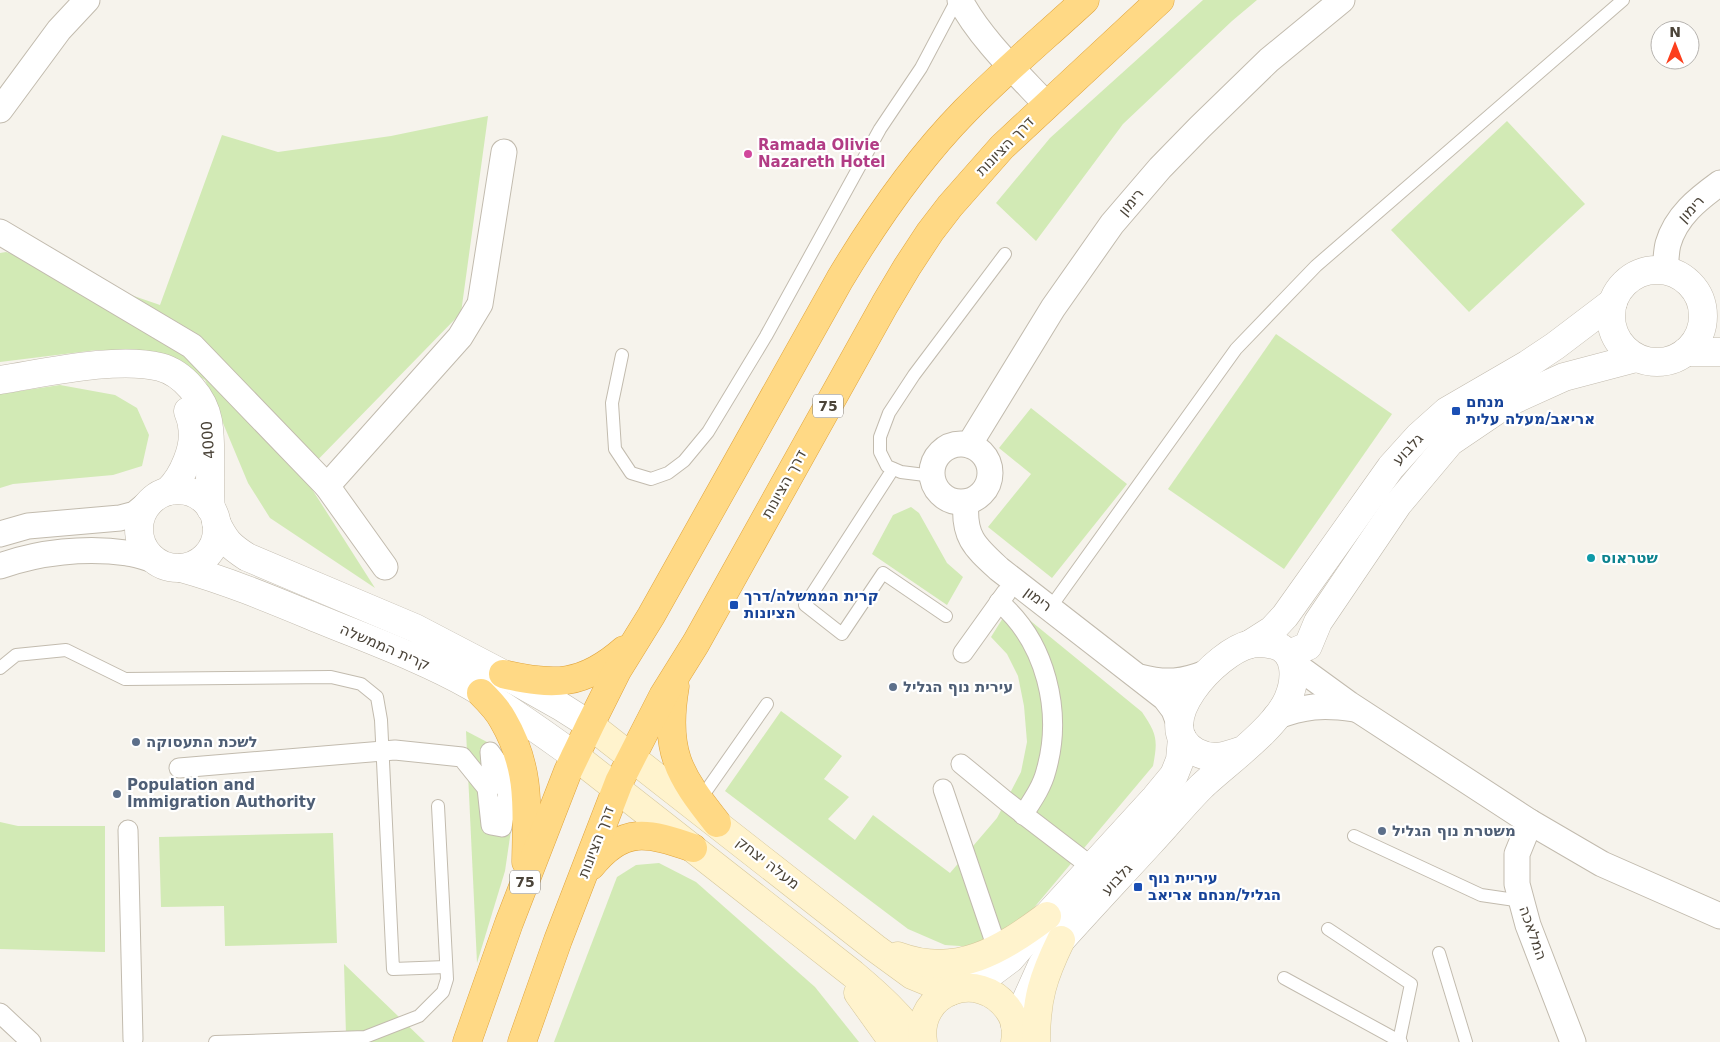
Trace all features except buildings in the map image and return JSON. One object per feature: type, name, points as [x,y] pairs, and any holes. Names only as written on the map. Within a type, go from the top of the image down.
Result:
[{"type":"highway","name":"75","points":[[467,1042],[525,883],[575,756],[617,670],[638,637],[864,240],[910,175],[965,111],[1085,0]]},
{"type":"highway","name":"דרך הציונות","points":[[522,1042],[617,788],[631,756],[662,696],[696,643],[907,267],[950,206],[1002,147],[1046,104],[1160,0]]},
{"type":"highway","points":[[503,674],[530,680],[553,682],[575,679],[591,674],[610,662],[638,637]]},
{"type":"highway","points":[[677,673],[671,706],[671,727],[673,748],[678,767],[699,801],[717,823]]},
{"type":"highway","points":[[481,693],[503,718],[522,767],[527,791],[525,883]]},
{"type":"highway","points":[[584,876],[608,847],[623,838],[641,835],[660,837],[693,848]]},
{"type":"main road","name":"מעלה יצחק","points":[[590,725],[912,975],[959,989],[980,988],[992,994],[1003,1002],[1011,1012],[1022,1036]]},
{"type":"main road","points":[[575,756],[832,957],[890,1006],[921,1042]]},
{"type":"main road","points":[[875,948],[909,960],[930,964],[952,964],[969,961],[1019,936],[1047,916]]},
{"type":"main road","points":[[832,957],[893,1042]]},
{"type":"main road","points":[[921,1042],[924,1021],[930,1008],[939,998],[959,989]]},
{"type":"street","points":[[0,110],[59,30],[88,0]]},
{"type":"street","points":[[958,0],[967,14],[1011,68],[1046,104]]},
{"type":"street","name":"רימון","points":[[969,445],[1053,308],[1112,224],[1160,168],[1200,127],[1269,60],[1342,0]]},
{"type":"street","points":[[327,486],[460,337],[480,304],[504,152]]},
{"type":"street","name":"רימון","points":[[1665,271],[1668,244],[1679,218],[1700,198],[1720,183]]},
{"type":"street","points":[[0,232],[192,346],[327,486],[386,567]]},
{"type":"street","points":[[1652,271],[1665,271],[1677,275],[1688,283],[1711,310],[1703,318],[1695,342],[1686,352],[1674,359],[1662,362],[1636,358],[1621,345],[1612,328],[1613,302],[1619,290],[1633,277],[1652,271]]},
{"type":"street","name":"גלבוע","points":[[1250,644],[1272,630],[1285,616],[1391,468],[1419,436],[1447,411],[1548,350],[1613,302]]},
{"type":"street","points":[[1686,352],[1720,352]]},
{"type":"street","name":"גלבוע","points":[[1291,659],[1308,646],[1318,622],[1398,504],[1450,442],[1509,402],[1564,377],[1636,358]]},
{"type":"street","name":"4000","points":[[0,380],[95,366],[140,364],[161,367],[178,375],[203,405],[208,420],[212,458],[209,475],[213,516]]},
{"type":"street","name":"4000","points":[[95,366],[120,366],[143,372],[177,394],[187,410],[193,427],[191,449],[178,482],[157,498]]},
{"type":"street","points":[[958,444],[969,445],[984,455],[989,464],[988,484],[980,496],[966,502],[956,502],[946,498],[935,486],[933,466],[940,453],[949,447],[958,444]]},
{"type":"street","points":[[212,458],[223,500],[234,524],[257,553],[282,572]]},
{"type":"street","name":"קרית הממשלה","points":[[157,498],[182,490],[198,496],[208,504],[222,536],[230,546],[247,557],[416,628],[503,674],[590,725]]},
{"type":"street","points":[[0,534],[28,526],[120,518],[135,514],[157,498]]},
{"type":"street","points":[[157,498],[141,515],[138,529],[140,540],[146,552],[169,565],[194,564],[206,557],[216,538],[213,516]]},
{"type":"street","name":"רימון","points":[[966,502],[965,517],[970,538],[987,558],[1165,698],[1174,710],[1181,732]]},
{"type":"street","name":"קרית הממשלה","points":[[0,566],[34,556],[67,552],[105,551],[129,553],[207,575],[249,590],[373,641],[446,674],[524,720],[575,756]]},
{"type":"street","points":[[963,653],[1014,581]]},
{"type":"street","points":[[999,602],[1013,614],[1031,639],[1042,663],[1050,693],[1053,718],[1052,746],[1046,772],[1038,791],[1023,815]]},
{"type":"street","points":[[1291,659],[1294,678],[1288,698],[1275,717],[1243,750],[1215,758],[1204,756],[1190,748],[1181,732],[1182,710],[1189,694],[1198,681],[1236,650],[1250,644],[1265,643],[1277,645],[1326,689],[1530,822],[1602,864],[1720,916]]},
{"type":"street","name":"רימון","points":[[1140,677],[1173,682],[1189,679],[1208,672]]},
{"type":"street","points":[[1275,717],[1309,706],[1332,706],[1359,710]]},
{"type":"street","name":"גלבוע","points":[[959,989],[986,977],[1010,959],[1155,798],[1174,775],[1180,760],[1181,732]]},
{"type":"street","points":[[179,768],[395,750],[462,757],[487,788],[491,825],[502,827],[508,793],[491,764],[490,752],[527,802]]},
{"type":"street","name":"גלבוע","points":[[1022,1036],[1042,965],[1061,940],[1200,788],[1243,750]]},
{"type":"street","points":[[961,764],[1023,815],[1092,867]]},
{"type":"street","points":[[942,789],[997,948]]},
{"type":"street","name":"המלאכה","points":[[1530,822],[1517,854],[1517,884],[1528,925],[1573,1042]]},
{"type":"street","points":[[128,830],[133,1039]]},
{"type":"street","points":[[0,1013],[31,1042]]},
{"type":"lane","points":[[622,355],[612,403],[614,449],[631,473],[651,479],[668,473],[684,460],[708,432],[766,336],[880,129],[921,68],[958,0]]},
{"type":"lane","points":[[1050,608],[1236,349],[1316,266],[1623,0]]},
{"type":"lane","points":[[933,476],[901,472],[887,466],[880,452],[880,437],[889,414],[914,375],[1005,254]]},
{"type":"lane","points":[[893,469],[805,605],[842,634],[883,573],[946,616]]},
{"type":"lane","points":[[0,668],[16,655],[66,650],[125,679],[331,677],[361,684],[377,697],[381,720],[393,969],[446,966]]},
{"type":"lane","points":[[699,801],[767,704]]},
{"type":"lane","points":[[215,1042],[365,1037],[419,1016],[443,992],[447,978],[438,806]]},
{"type":"lane","points":[[1354,836],[1481,895],[1522,901]]},
{"type":"lane","points":[[1284,978],[1400,1042],[1411,984],[1328,930]]},
{"type":"lane","points":[[1438,953],[1466,1042]]},
{"type":"green space","points":[[1203,0],[1257,0],[1232,21],[1123,124],[1036,241],[996,203],[1050,138]]},
{"type":"green space","points":[[488,116],[461,313],[303,475],[375,588],[270,518],[248,483],[205,380],[163,354],[97,350],[0,362],[0,253],[6,252],[160,305],[222,135],[278,152],[391,136]]},
{"type":"green space","points":[[1507,121],[1585,204],[1469,312],[1391,230]]},
{"type":"green space","points":[[1276,334],[1392,414],[1284,569],[1168,489]]},
{"type":"green space","points":[[60,385],[115,395],[137,408],[149,435],[142,466],[113,475],[13,484],[0,488],[0,394]]},
{"type":"green space","points":[[1031,408],[1127,484],[1052,578],[988,527],[1031,474],[999,448]]},
{"type":"green space","points":[[911,507],[919,513],[947,563],[963,577],[947,605],[872,554],[893,515]]},
{"type":"green space","points":[[1011,605],[1142,712],[1151,726],[1155,738],[1156,750],[1153,766],[1032,910],[1010,926],[974,947],[945,945],[908,929],[725,791],[781,711],[842,756],[824,779],[849,797],[828,819],[855,840],[873,815],[950,873],[997,818],[1021,772],[1027,742],[1024,706],[1018,676],[1007,654],[991,637]]},
{"type":"green space","points":[[466,731],[487,742],[508,768],[515,803],[505,871],[477,963]]},
{"type":"green space","points":[[0,822],[18,826],[105,826],[105,952],[0,949]]},
{"type":"green space","points":[[333,833],[337,943],[225,946],[224,906],[161,907],[159,837]]},
{"type":"green space","points":[[659,863],[696,882],[815,987],[859,1042],[554,1042],[617,877],[636,865]]},
{"type":"green space","points":[[344,964],[425,1042],[246,1042],[346,1035]]},
{"type":"place","name":"Ramada Olivie Nazareth Hotel","points":[[748,154]]},
{"type":"place","name":"מנחם אריאב/מעלה עלית","points":[[1456,411]]},
{"type":"place","name":"שטראוס","points":[[1591,558]]},
{"type":"place","name":"קרית הממשלה/דרך הציונות","points":[[734,605]]},
{"type":"place","name":"עירית נוף הגליל","points":[[893,687]]},
{"type":"place","name":"לשכת התעסוקה","points":[[136,742]]},
{"type":"place","name":"Population and Immigration Authority","points":[[117,794]]},
{"type":"place","name":"משטרת נוף הגליל","points":[[1382,831]]},
{"type":"place","name":"עיריית נוף הגליל/מנחם אריאב","points":[[1138,887]]}]
